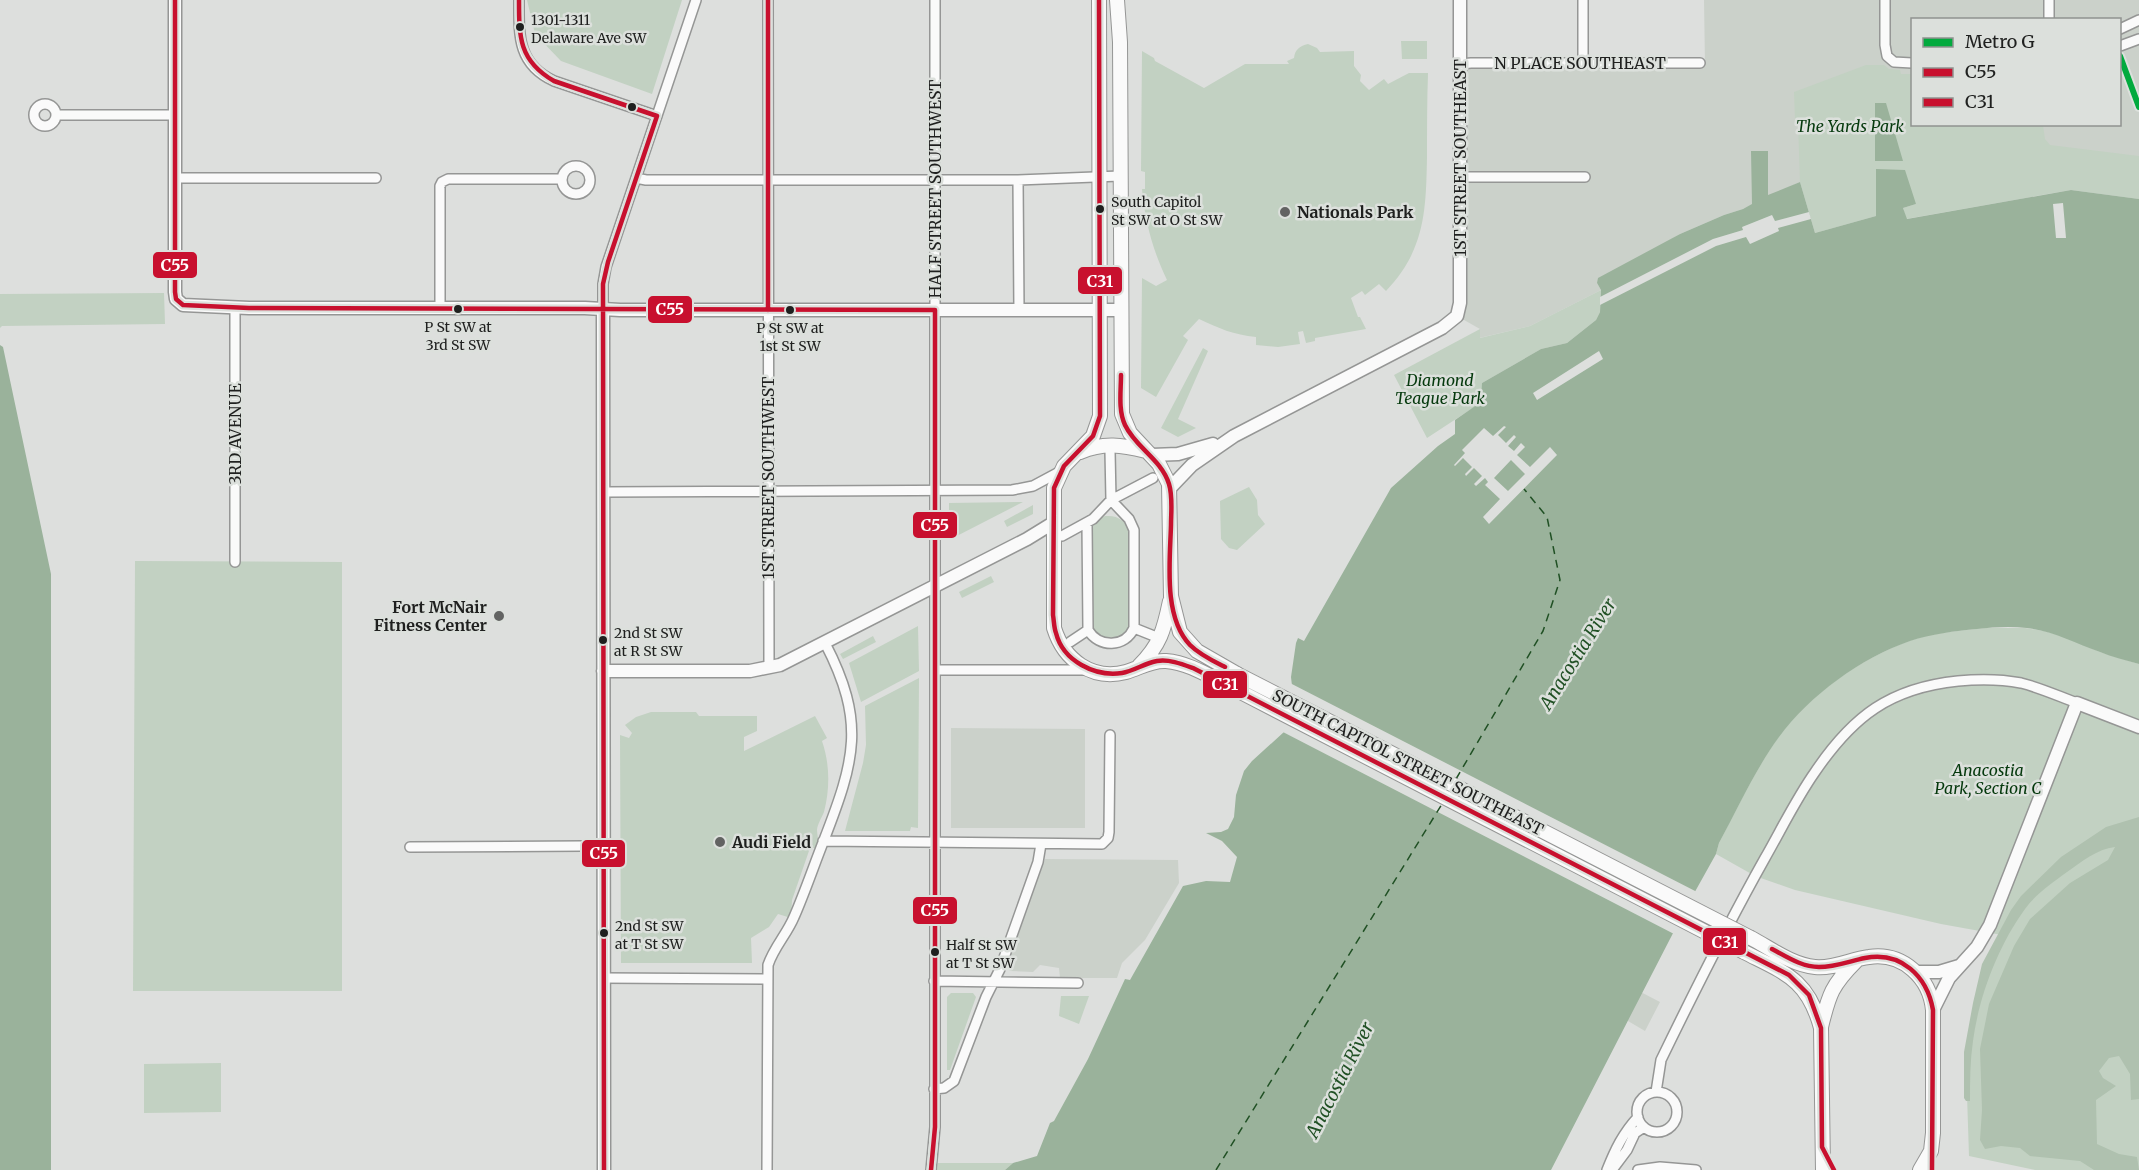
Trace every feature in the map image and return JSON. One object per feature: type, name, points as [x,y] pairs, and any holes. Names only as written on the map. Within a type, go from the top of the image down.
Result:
[{"type":"main road","points":[[1099,0],[1100,420],[1093,436],[1060,471],[1054,488],[1054,628],[1067,654],[1089,670],[1101,673],[1115,674],[1157,661],[1180,663],[1193,668],[1789,975],[1798,982],[1812,1000],[1821,1028]]},
{"type":"main road","name":"SOUTH CAPITOL STREET SOUTHEAST","points":[[1117,0],[1120,42],[1122,414],[1130,433],[1165,472],[1170,488],[1170,596],[1178,627],[1187,642],[1202,655],[1238,674],[1808,966],[1829,966],[1884,956],[1916,972]]},
{"type":"main road","points":[[1120,42],[1124,0]]},
{"type":"main road","points":[[1077,453],[1111,444],[1150,453]]},
{"type":"main road","points":[[1137,668],[1161,639],[1170,596]]},
{"type":"main road","points":[[1822,1170],[1821,1028],[1832,989],[1857,960]]},
{"type":"main road","points":[[1916,972],[1930,992],[1933,1010],[1932,1170]]},
{"type":"main road","points":[[1822,1147],[1834,1170]]},
{"type":"main road","points":[[1920,1170],[1931,1151]]},
{"type":"street","points":[[175,0],[175,295],[181,304],[235,307],[1120,310]]},
{"type":"street","points":[[519,0],[519,29],[522,47],[530,63],[539,72],[554,81],[657,116]]},
{"type":"street","points":[[604,1170],[603,309],[606,270],[696,0]]},
{"type":"street","name":"1ST STREET SOUTHWEST","points":[[768,0],[769,668]]},
{"type":"street","name":"HALF STREET SOUTHWEST","points":[[932,1170],[935,1127],[935,0]]},
{"type":"street","name":"1ST STREET SOUTHEAST","points":[[1234,436],[1442,328],[1457,316],[1460,303],[1460,0]]},
{"type":"street","points":[[1583,0],[1583,63]]},
{"type":"street","points":[[1885,0],[1885,48],[1890,60],[1896,63],[1911,63]]},
{"type":"street","points":[[2049,0],[2049,18]]},
{"type":"street","points":[[2121,29],[2139,20]]},
{"type":"street","points":[[2121,46],[2139,39]]},
{"type":"street","name":"N PLACE SOUTHEAST","points":[[1460,64],[1700,63]]},
{"type":"street","points":[[56,115],[175,115]]},
{"type":"street","points":[[636,178],[646,180],[1018,180],[1120,176]]},
{"type":"street","points":[[1460,177],[1585,177]]},
{"type":"street","points":[[175,178],[376,178]]},
{"type":"street","points":[[440,308],[440,189],[442,182],[448,179],[562,179]]},
{"type":"street","points":[[1018,180],[1019,310]]},
{"type":"street","name":"3RD AVENUE","points":[[235,307],[235,562]]},
{"type":"street","points":[[1150,453],[1184,453],[1234,436]]},
{"type":"street","points":[[1170,488],[1192,465],[1234,436]]},
{"type":"street","points":[[1087,524],[1088,630],[1098,640],[1113,644],[1127,638],[1134,628],[1134,530],[1129,519],[1111,500],[1110,451]]},
{"type":"street","points":[[604,492],[1017,490],[1044,482],[1060,471]]},
{"type":"street","points":[[1062,536],[1087,524],[1111,500],[1153,478]]},
{"type":"street","points":[[603,671],[750,670],[784,664],[1027,540],[1053,523]]},
{"type":"street","points":[[1134,628],[1154,636]]},
{"type":"street","points":[[1070,642],[1088,630]]},
{"type":"street","points":[[767,1170],[767,979],[770,959],[794,917],[847,776],[850,709],[844,682],[825,643]]},
{"type":"street","points":[[935,670],[1089,670]]},
{"type":"street","points":[[1656,1092],[1660,1060],[1755,876],[1801,795],[1827,755],[1865,715],[1903,692],[1928,685],[1975,680],[2019,683],[2039,688],[2139,727]]},
{"type":"street","points":[[1933,1010],[1946,982],[1977,947],[1990,925],[2077,703]]},
{"type":"street","points":[[823,841],[1102,844],[1106,841],[1109,832],[1110,735]]},
{"type":"street","points":[[934,1089],[944,1088],[954,1082],[1035,871],[1041,844]]},
{"type":"street","points":[[410,847],[583,846]]},
{"type":"street","points":[[1916,972],[1939,972],[1960,966]]},
{"type":"street","points":[[603,978],[767,979]]},
{"type":"street","points":[[934,981],[1078,983]]},
{"type":"street","points":[[1656,1092],[1667,1095],[1675,1103],[1677,1109],[1675,1121],[1671,1126],[1660,1131],[1649,1130],[1644,1126],[1638,1117],[1637,1110],[1643,1097],[1656,1092]]},
{"type":"street","points":[[1607,1170],[1617,1145],[1638,1117]]},
{"type":"street","points":[[1612,1170],[1627,1150],[1635,1133],[1644,1126]]},
{"type":"street","points":[[1638,1170],[1660,1167],[1696,1170]]},
{"type":"shaded area","points":[[1704,0],[2139,0],[2139,184],[1800,182],[1743,209],[1680,234],[1597,283],[1601,290],[1530,326],[1479,338],[1480,329],[1457,316],[1460,64],[1705,65]]},
{"type":"shaded area","points":[[951,728],[1085,729],[1085,828],[951,828]]},
{"type":"shaded area","points":[[2139,817],[2139,1099],[2131,1100],[2130,1074],[2119,1056],[2109,1058],[2099,1071],[2103,1078],[2116,1086],[2096,1100],[2097,1144],[2119,1154],[2137,1157],[2139,1170],[2094,1170],[2080,1161],[2030,1156],[2020,1148],[2001,1146],[1985,1149],[1980,1140],[1982,1110],[1980,1049],[1989,1004],[2014,946],[2030,919],[2070,883],[2108,860],[2115,847],[2090,856],[2050,885],[2029,904],[2015,923],[1998,955],[1980,1007],[1972,1048],[1970,1101],[1966,1101],[1964,1098],[1964,1052],[1982,964],[2021,896],[2061,857],[2106,827]]},
{"type":"shaded area","points":[[1045,859],[1178,860],[1179,883],[1145,940],[1122,963],[1117,978],[1060,978],[1059,968],[1040,965],[1033,972],[1010,971],[1007,966]]},
{"type":"shaded area","points":[[1604,973],[1660,1002],[1645,1031],[1628,1021]]},
{"type":"green space","points":[[527,0],[682,0],[652,94],[561,61],[535,34]]},
{"type":"green space","points":[[1401,41],[1427,41],[1427,59],[1402,59]]},
{"type":"green space","name":"Nationals Park","points":[[1308,44],[1320,52],[1354,51],[1354,66],[1361,75],[1360,81],[1369,90],[1384,79],[1388,84],[1409,73],[1428,73],[1426,195],[1416,245],[1399,276],[1386,291],[1379,284],[1365,295],[1362,291],[1351,298],[1358,317],[1366,329],[1315,338],[1315,341],[1306,343],[1303,331],[1298,332],[1300,344],[1278,347],[1256,345],[1256,337],[1226,331],[1199,319],[1183,336],[1188,340],[1156,397],[1141,388],[1142,278],[1156,286],[1167,280],[1150,236],[1142,189],[1145,189],[1145,172],[1141,171],[1142,51],[1155,61],[1204,88],[1245,64],[1289,64],[1287,61],[1294,58],[1298,48]]},
{"type":"green space","name":"The Yards Park","points":[[1866,65],[1884,65],[1889,69],[1900,70],[1901,74],[1911,74],[1911,126],[2043,126],[2045,139],[2050,145],[2139,156],[2139,199],[2071,190],[1906,219],[1903,208],[1916,204],[1876,170],[1876,216],[1815,233],[1800,182],[1798,120],[1795,119],[1794,92]]},
{"type":"green space","name":"Diamond Teague Park","points":[[1601,290],[1600,312],[1596,320],[1567,343],[1541,349],[1482,383],[1482,402],[1427,438],[1394,375],[1480,329],[1480,338],[1530,326]]},
{"type":"green space","points":[[164,293],[165,324],[2,326],[0,328],[0,294]]},
{"type":"green space","points":[[1203,348],[1208,351],[1178,419],[1196,428],[1178,437],[1161,428]]},
{"type":"green space","points":[[1249,487],[1257,500],[1258,515],[1265,524],[1237,550],[1229,548],[1221,539],[1220,501]]},
{"type":"green space","points":[[1023,502],[949,540],[949,503]]},
{"type":"green space","points":[[1033,505],[1033,514],[1007,527],[1004,521]]},
{"type":"green space","points":[[1105,516],[1121,520],[1130,532],[1130,628],[1125,636],[1107,641],[1092,631],[1091,530],[1096,521]]},
{"type":"green space","points":[[135,561],[342,562],[342,991],[133,991]]},
{"type":"green space","points":[[991,576],[994,582],[962,598],[959,592]]},
{"type":"green space","points":[[918,626],[919,671],[861,702],[849,663]]},
{"type":"green space","name":"Anacostia Park, Section C","points":[[1986,628],[2025,628],[2044,631],[2139,664],[2139,1170],[2035,1170],[1969,1156],[1967,1095],[1972,1024],[2002,935],[1941,924],[1795,890],[1755,876],[1716,854],[1719,843],[1740,802],[1771,748],[1793,720],[1822,692],[1855,668],[1891,648],[1937,634]]},
{"type":"green space","points":[[873,636],[876,642],[843,659],[840,654]]},
{"type":"green space","points":[[919,678],[918,828],[911,827],[910,831],[845,831],[866,745],[865,706]]},
{"type":"green space","name":"Audi Field","points":[[651,712],[696,712],[699,716],[757,716],[757,731],[744,737],[744,751],[815,716],[827,738],[822,741],[827,759],[828,785],[824,812],[817,828],[819,848],[810,848],[792,900],[791,918],[778,914],[769,927],[751,938],[752,963],[621,963],[620,735],[629,738],[632,733],[625,725],[636,717]]},
{"type":"green space","points":[[951,993],[973,993],[976,997],[950,1070],[947,1070],[947,997]]},
{"type":"green space","points":[[1061,996],[1089,996],[1079,1024],[1059,1016]]},
{"type":"green space","points":[[221,1063],[221,1112],[144,1113],[144,1064]]},
{"type":"green space","points":[[938,1163],[1013,1163],[1005,1170],[937,1170]]},
{"type":"water","points":[[1875,103],[1886,103],[1903,161],[1875,161]]},
{"type":"water","name":"Anacostia River","points":[[1751,151],[1768,151],[1768,195],[1800,182],[1815,233],[1876,216],[1876,169],[1905,170],[1916,204],[1903,208],[1907,219],[2071,190],[2139,199],[2139,664],[2046,632],[2021,627],[1989,628],[1943,633],[1910,641],[1873,657],[1821,693],[1779,737],[1754,776],[1719,843],[1716,854],[1551,1170],[1005,1170],[1013,1163],[1037,1156],[1050,1123],[1054,1121],[1088,1059],[1125,979],[1130,980],[1183,886],[1206,881],[1230,882],[1237,857],[1222,841],[1206,833],[1228,829],[1234,817],[1236,795],[1244,771],[1296,721],[1291,677],[1298,638],[1304,641],[1391,488],[1455,434],[1455,420],[1481,402],[1482,383],[1541,349],[1567,343],[1596,320],[1600,312],[1601,290],[1597,283],[1598,278],[1680,234],[1752,204]]},
{"type":"water","points":[[0,345],[3,347],[51,574],[51,1170],[0,1170]]},
{"type":"pier","points":[[2063,203],[2066,238],[2056,238],[2053,204]]},
{"type":"pier","points":[[1809,212],[1811,219],[1778,228],[1779,231],[1750,244],[1746,237],[1716,246],[1600,305],[1600,297],[1713,239],[1743,230],[1742,227],[1772,215],[1775,221]]},
{"type":"pier","points":[[1599,351],[1603,359],[1537,400],[1533,393]]},
{"type":"pier","points":[[1504,426],[1506,427],[1498,435],[1506,443],[1514,435],[1516,437],[1508,446],[1514,451],[1521,443],[1525,447],[1517,455],[1530,467],[1550,447],[1557,455],[1489,524],[1483,517],[1500,499],[1485,485],[1488,482],[1485,478],[1476,486],[1474,484],[1482,476],[1474,468],[1466,476],[1465,474],[1472,467],[1463,458],[1454,465],[1465,453],[1462,450],[1484,428],[1493,436]],"holes":[[[1511,460],[1525,474],[1508,491],[1494,478]]]},
{"type":"pier","points":[[1288,682],[1699,893],[1676,935],[1281,731],[1295,715]]},
{"type":"ferry route","points":[[1456,779],[1543,631],[1560,580],[1547,517],[1524,489]]},
{"type":"ferry route","points":[[1216,1170],[1442,804]]},
{"type":"metro line","name":"G","points":[[2121,59],[2139,107]]},
{"type":"transit line","name":"C55","points":[[175,0],[175,292],[176,299],[183,305],[249,308],[935,310]]},
{"type":"transit line","name":"C55","points":[[519,0],[523,47],[542,73],[554,81],[657,116],[608,262],[603,284],[604,1170]]},
{"type":"transit line","name":"C55","points":[[768,0],[768,310]]},
{"type":"transit line","name":"C31","points":[[1099,0],[1100,416],[1093,436],[1064,466],[1054,488],[1053,615],[1055,631],[1065,652],[1082,665],[1112,674],[1131,671],[1153,662],[1162,661],[1175,662],[1193,668],[1789,975],[1809,995],[1821,1028],[1822,1147],[1834,1170]]},
{"type":"transit line","name":"C55","points":[[931,1170],[935,1127],[935,310]]},
{"type":"transit line","name":"C31","points":[[1121,375],[1121,407],[1125,425],[1135,440],[1160,467],[1169,484],[1172,505],[1169,571],[1176,620],[1181,633],[1190,645],[1202,655],[1225,667]]},
{"type":"transit line","name":"C31","points":[[1772,949],[1813,967],[1831,966],[1865,958],[1890,958],[1901,962],[1918,977],[1925,987],[1933,1010],[1932,1170]]},
{"type":"place","name":"1301-1311 Delaware Ave SW","points":[[520,27]]},
{"type":"place","name":"South Capitol St SW at O St SW","points":[[1100,209]]},
{"type":"place","name":"Nationals Park","points":[[1285,212]]},
{"type":"place","name":"P St SW at 3rd St SW","points":[[458,309]]},
{"type":"place","name":"P St SW at 1st St SW","points":[[790,310]]},
{"type":"place","name":"Fort McNair Fitness Center","points":[[499,616]]},
{"type":"place","name":"2nd St SW at R St SW","points":[[603,640]]},
{"type":"place","name":"Audi Field","points":[[720,842]]},
{"type":"place","name":"2nd St SW at T St SW","points":[[604,933]]},
{"type":"place","name":"Half St SW at T St SW","points":[[935,952]]}]
